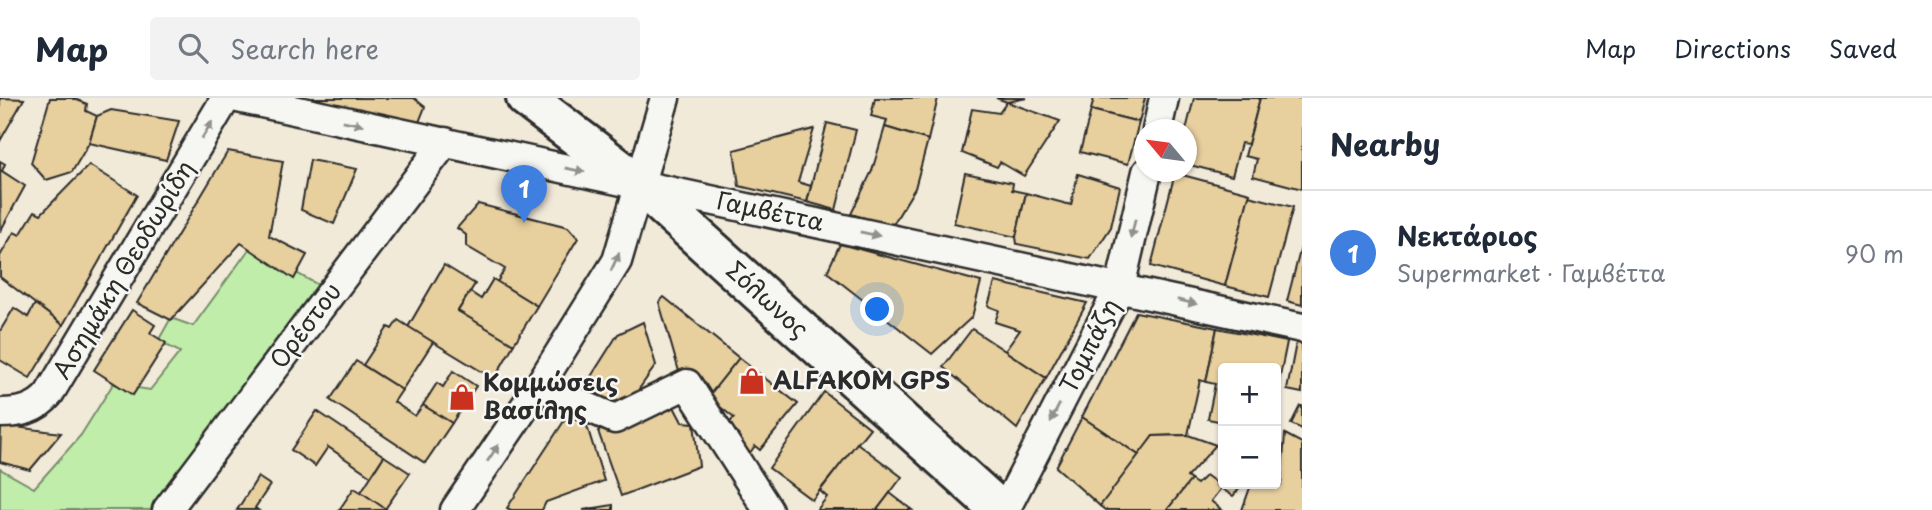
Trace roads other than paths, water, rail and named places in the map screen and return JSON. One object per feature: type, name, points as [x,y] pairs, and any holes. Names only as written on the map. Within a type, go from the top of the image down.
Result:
[{"type":"street","name":"Ασημάκη Θεοδωρίδη","points":[[0,412],[20,412],[38,405],[56,383],[226,98]]},
{"type":"street","name":"Γαμβέττα","points":[[238,98],[1302,328]]},
{"type":"street","name":"Σόλωνος","points":[[526,98],[639,184],[1002,510]]},
{"type":"street","points":[[455,510],[539,387],[617,261],[666,98]]},
{"type":"street","points":[[1159,119],[1164,98]]},
{"type":"street","name":"Ορέστου","points":[[167,510],[445,142]]},
{"type":"street","name":"Τομπάζη","points":[[1002,510],[1120,287],[1145,182]]},
{"type":"street","points":[[539,387],[615,419],[687,384],[768,510]]},
{"type":"place","name":"Νεκτάριος","points":[[524,223]]},
{"type":"place","name":"ALFAKOM GPS","points":[[752,381]]},
{"type":"place","name":"Κομμώσεις Βασίλης","points":[[462,397]]}]
